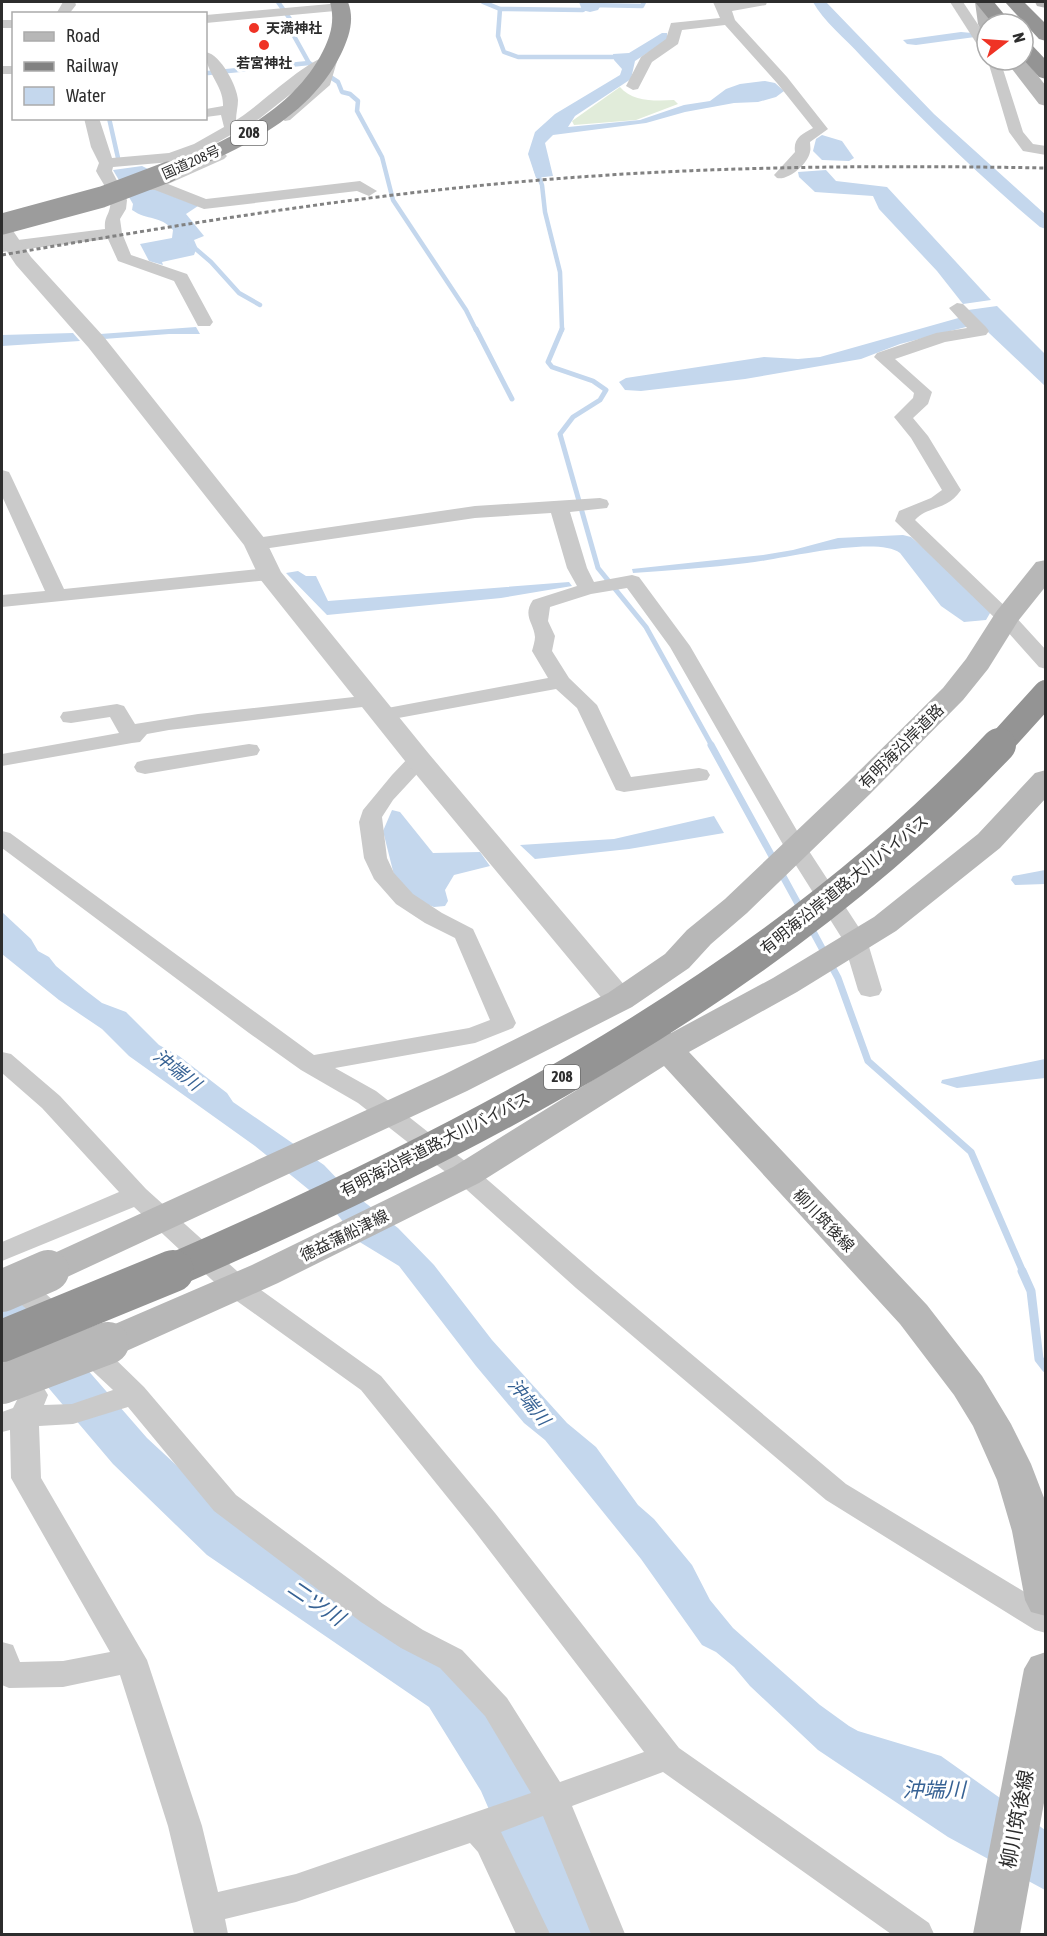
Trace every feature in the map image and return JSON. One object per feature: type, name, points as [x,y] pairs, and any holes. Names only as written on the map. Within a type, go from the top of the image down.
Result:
[{"type":"highway","points":[[1014,2],[1046,35]]},
{"type":"highway","points":[[1021,2],[1046,27]]},
{"type":"highway","points":[[1037,2],[1046,11]]},
{"type":"highway","name":"国道208号","points":[[5,236],[92,200],[162,180],[247,135],[298,98],[331,58],[340,36],[340,4]]},
{"type":"highway","points":[[1035,61],[1046,74]]},
{"type":"highway","name":"有明海沿岸道路;大川バイパス","points":[[2,1341],[93,1305],[273,1227],[454,1138],[591,1061],[707,991],[818,909],[919,826],[986,759],[1046,693]]},
{"type":"highway","name":"有明海沿岸道路;大川バイパス","points":[[2,1354],[100,1315],[282,1235],[461,1144],[601,1068],[717,995],[871,878],[928,831],[997,763],[1046,707]]},
{"type":"main road","points":[[1024,72],[1046,100]]},
{"type":"main road","name":"有明海沿岸道路","points":[[620,1000],[677,961],[953,694],[978,663],[1006,618],[1046,568]]},
{"type":"main road","points":[[668,1049],[785,985],[885,924],[989,841],[1046,779]]},
{"type":"main road","points":[[2,1291],[52,1269],[161,1208],[383,1116],[456,1083],[620,1000]]},
{"type":"main road","name":"柳川筑後線","points":[[620,1000],[668,1049],[789,1184],[883,1281],[942,1350],[981,1406],[1012,1465],[1030,1520],[1046,1600]]},
{"type":"main road","name":"徳益蒲船津線","points":[[2,1383],[108,1343],[251,1281],[456,1180],[668,1049]]},
{"type":"main road","name":"柳川筑後線","points":[[996,1935],[1046,1669]]},
{"type":"street","points":[[633,86],[646,60],[673,41],[676,26],[724,10],[761,2]]},
{"type":"street","points":[[957,2],[975,30]]},
{"type":"street","points":[[207,19],[286,12],[340,4]]},
{"type":"street","points":[[724,10],[821,129],[806,136],[801,145],[803,152],[793,166],[782,175]]},
{"type":"street","points":[[207,57],[218,72],[230,98],[227,120],[235,127]]},
{"type":"street","points":[[997,72],[1016,132],[1028,148],[1046,151]]},
{"type":"street","points":[[107,163],[138,155],[178,155],[210,150],[235,127],[281,95],[317,76]]},
{"type":"street","points":[[204,322],[181,278],[124,258],[114,232],[112,219],[122,199],[162,180],[210,150],[279,120],[310,98],[317,76]]},
{"type":"street","points":[[207,113],[229,110]]},
{"type":"street","points":[[92,120],[99,147],[107,163],[104,171],[122,199]]},
{"type":"street","points":[[162,180],[204,204],[360,186],[369,191]]},
{"type":"street","points":[[5,236],[114,232]]},
{"type":"street","points":[[5,236],[23,261],[96,342],[256,544],[269,574],[419,760],[620,1000]]},
{"type":"street","points":[[957,308],[980,331],[942,337],[883,357],[923,392],[922,400],[903,417],[919,436],[952,490],[948,497],[937,503],[915,509],[906,515],[905,521],[1006,618],[1046,663]]},
{"type":"street","points":[[2,476],[57,596]]},
{"type":"street","points":[[256,544],[475,512],[595,504]]},
{"type":"street","points":[[563,506],[577,568],[594,588]]},
{"type":"street","points":[[2,602],[269,574]]},
{"type":"street","points":[[699,775],[624,785],[586,705],[561,682],[542,651],[545,636],[538,621],[540,604],[594,588],[632,581],[680,646],[796,848],[870,990]]},
{"type":"street","points":[[2,760],[132,737],[140,729],[208,717],[377,708],[561,682]]},
{"type":"street","points":[[71,717],[117,710],[132,737]]},
{"type":"street","points":[[181,722],[196,758]]},
{"type":"street","points":[[145,767],[249,750]]},
{"type":"street","points":[[310,1064],[475,1035],[504,1023],[465,934],[429,917],[401,899],[387,882],[376,858],[371,817],[388,793],[419,760]]},
{"type":"street","points":[[2,838],[258,1028],[310,1064],[367,1097],[383,1116],[456,1180],[585,1281],[836,1492],[1046,1621]]},
{"type":"street","points":[[2,1060],[51,1102],[161,1208],[371,1383],[484,1521],[667,1757],[917,1935]]},
{"type":"street","points":[[2,1252],[161,1208]]},
{"type":"street","points":[[2,1278],[19,1286],[134,1394],[225,1503],[372,1613],[412,1639],[452,1659],[496,1707],[552,1798],[608,1935]]},
{"type":"street","points":[[2,1354],[34,1395],[13,1419]]},
{"type":"street","points":[[13,1419],[73,1414],[134,1394]]},
{"type":"street","points":[[13,1419],[26,1478],[130,1660],[184,1826],[209,1922],[296,1888],[476,1827],[667,1757]]},
{"type":"street","points":[[2,1654],[9,1675],[63,1674],[130,1660]]},
{"type":"street","points":[[476,1827],[490,1843],[533,1935]]},
{"type":"green space","points":[[620,87],[631,96],[652,100],[674,100],[678,104],[636,120],[574,125],[572,121]]},
{"type":"water","points":[[961,32],[972,33],[975,37],[916,45],[907,44],[903,40]]},
{"type":"water","points":[[662,33],[667,33],[667,40],[635,61],[631,79],[575,116],[568,127],[640,120],[684,105],[710,101],[726,89],[740,84],[765,81],[775,83],[784,91],[776,97],[758,102],[734,103],[685,112],[646,123],[553,135],[545,143],[553,176],[536,178],[528,154],[535,132],[555,114],[620,75],[622,69],[614,60],[613,54],[629,53]]},
{"type":"water","points":[[822,135],[842,141],[854,158],[849,161],[822,160],[813,151],[816,139]]},
{"type":"water","points":[[142,166],[152,171],[162,192],[198,206],[186,214],[204,236],[194,240],[197,247],[194,255],[162,262],[163,265],[149,261],[140,244],[172,238],[173,230],[159,220],[143,216],[132,210],[133,204],[113,170]]},
{"type":"water","points":[[826,170],[836,181],[887,187],[991,300],[963,304],[937,271],[879,209],[873,196],[815,192],[799,177],[798,172]]},
{"type":"water","points":[[997,306],[1045,354],[1045,386],[968,310]]},
{"type":"water","points":[[962,317],[966,327],[900,344],[861,359],[745,379],[641,391],[625,390],[619,382],[626,378],[764,357],[798,359],[820,357]]},
{"type":"water","points":[[196,327],[200,334],[104,339],[100,334]]},
{"type":"water","points":[[73,333],[80,341],[2,346],[2,335]]},
{"type":"water","points":[[903,535],[911,537],[993,608],[986,620],[964,622],[941,606],[900,553],[888,548],[849,547],[747,563],[690,569],[633,573],[632,569],[763,555],[838,538]]},
{"type":"water","points":[[298,571],[306,576],[316,576],[328,601],[569,582],[572,586],[501,598],[327,615],[286,573]]},
{"type":"water","points":[[392,810],[400,812],[433,853],[480,852],[490,866],[454,875],[445,890],[448,901],[445,906],[434,907],[404,896],[395,879],[383,831]]},
{"type":"water","points":[[714,816],[724,833],[629,849],[535,859],[520,845],[614,839]]},
{"type":"water","points":[[1045,870],[1045,884],[1015,885],[1011,880],[1013,876]]},
{"type":"water","name":"沖端川","points":[[2,912],[31,939],[38,951],[49,957],[56,966],[85,990],[102,1003],[126,1012],[159,1045],[179,1056],[227,1093],[233,1102],[324,1165],[346,1188],[398,1228],[434,1265],[492,1340],[567,1423],[596,1447],[638,1505],[654,1519],[692,1565],[710,1600],[733,1628],[820,1705],[858,1731],[941,1756],[1045,1830],[1045,1890],[948,1837],[818,1750],[750,1686],[734,1667],[716,1652],[702,1645],[641,1559],[545,1440],[524,1423],[476,1366],[399,1266],[358,1241],[337,1214],[255,1146],[129,1056],[102,1029],[59,1000],[2,954]]},
{"type":"water","points":[[1045,1059],[1045,1078],[957,1088],[941,1083],[942,1080]]},
{"type":"waterway","points":[[278,2],[290,19],[294,36],[309,63]]},
{"type":"waterway","points":[[483,2],[500,9]]},
{"type":"waterway","points":[[500,9],[583,10],[590,5],[642,6],[644,2]]},
{"type":"waterway","points":[[819,2],[928,117],[1046,224]]},
{"type":"waterway","points":[[500,9],[498,36],[504,52],[518,57],[620,57]]},
{"type":"waterway","points":[[208,73],[309,63]]},
{"type":"waterway","points":[[309,63],[338,82],[342,92],[350,94],[358,101],[357,111],[382,157],[393,200],[466,310],[476,330]]},
{"type":"waterway","points":[[109,120],[118,158]]},
{"type":"waterway","points":[[536,170],[542,185],[545,212],[560,272],[562,329]]},
{"type":"waterway","points":[[190,244],[211,262],[239,293],[260,305]]},
{"type":"waterway","points":[[476,329],[512,399]]},
{"type":"waterway","points":[[562,329],[548,362],[552,367],[593,381],[606,390],[600,400],[573,417],[560,434],[598,568],[646,627],[712,746]]},
{"type":"waterway","points":[[711,745],[802,911]]},
{"type":"waterway","points":[[810,926],[838,978],[868,1061],[971,1152],[1023,1272]]},
{"type":"waterway","points":[[1022,1271],[1031,1291],[1039,1359],[1046,1368]]},
{"type":"waterway","name":"二ツ川","points":[[2,1311],[14,1317],[130,1451],[225,1541],[448,1692],[504,1781],[572,1934]]},
{"type":"railway","points":[[2,255],[199,222],[331,203],[529,181],[658,172],[788,168],[1046,168]]},
{"type":"place","name":"天満神社","points":[[254,28]]},
{"type":"place","name":"若宮神社","points":[[264,45]]}]
